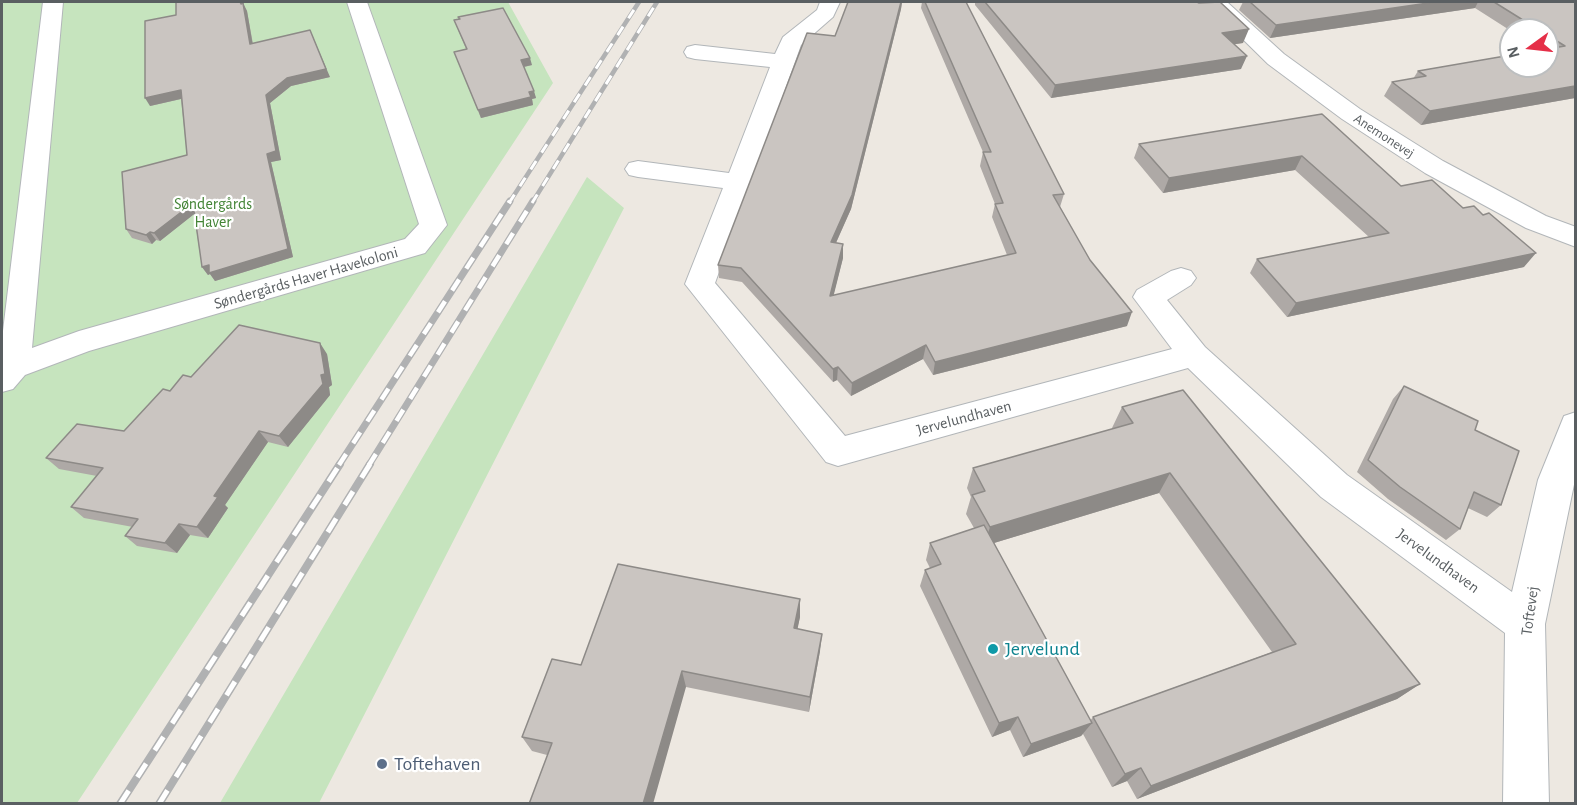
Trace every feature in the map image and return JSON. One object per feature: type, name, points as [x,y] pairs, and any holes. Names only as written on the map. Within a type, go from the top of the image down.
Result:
[{"type":"street","name":"Søndergårds Haver Havekoloni","points":[[8,374],[53,2]]},
{"type":"street","name":"Søndergårds Haver Havekoloni","points":[[8,374],[79,342],[415,246],[433,225],[357,2]]},
{"type":"street","name":"Jervelundhaven","points":[[830,2],[826,13],[791,42],[700,284],[838,452],[1194,355],[1334,486],[1525,624]]},
{"type":"street","name":"Anemonevej","points":[[1215,2],[1276,59],[1368,126],[1434,167],[1536,222],[1575,238]]},
{"type":"street","points":[[695,52],[783,62]]},
{"type":"street","points":[[638,169],[738,183]]},
{"type":"street","points":[[1181,278],[1148,297],[1194,355]]},
{"type":"street","name":"Toftevej","points":[[1526,804],[1525,624],[1556,480],[1575,425]]},
{"type":"green space","name":"Søndergårds Haver","points":[[2,2],[508,2],[553,83],[77,803],[2,804]]},
{"type":"green space","points":[[587,177],[624,208],[319,803],[220,803]]},
{"type":"building","points":[[176,2],[243,3],[250,44],[310,30],[326,69],[287,78],[266,95],[276,151],[267,154],[288,249],[209,273],[209,265],[202,267],[193,203],[154,233],[150,232],[146,235],[126,229],[122,172],[187,155],[181,90],[145,98],[145,21],[176,15]]},
{"type":"building","points":[[848,2],[901,2],[852,195],[831,242],[843,244],[830,296],[1016,253],[995,204],[1003,203],[983,152],[991,152],[925,2],[966,2],[1064,194],[1053,195],[1090,260],[1132,312],[935,362],[926,345],[852,383],[838,367],[833,369],[741,268],[718,265],[807,33],[835,36]]},
{"type":"building","points":[[985,2],[1220,2],[1249,29],[1222,33],[1247,56],[1055,85]]},
{"type":"building","points":[[1250,2],[1435,2],[1276,25]]},
{"type":"building","points":[[1494,2],[1575,2],[1575,86],[1430,111],[1392,82],[1426,76],[1418,71],[1499,57],[1499,78],[1559,78],[1559,47],[1565,46],[1559,42],[1559,18],[1520,18]]},
{"type":"building","points":[[503,8],[530,58],[521,60],[534,91],[529,92],[531,97],[478,110],[454,52],[467,49],[454,20],[460,19],[458,17]]},
{"type":"building","points":[[1322,114],[1401,186],[1432,180],[1463,208],[1474,206],[1483,215],[1489,213],[1536,253],[1296,303],[1257,259],[1389,233],[1302,156],[1169,178],[1139,144]]},
{"type":"building","points":[[239,325],[320,343],[325,374],[321,375],[323,384],[279,436],[259,431],[214,496],[218,497],[197,527],[179,524],[165,543],[125,536],[138,519],[71,507],[103,468],[46,458],[77,424],[124,431],[163,389],[170,391],[183,375],[191,377]]},
{"type":"building","points":[[1404,386],[1478,421],[1475,430],[1519,451],[1501,505],[1474,492],[1460,529],[1400,487],[1368,460]]},
{"type":"building","points":[[1183,390],[1420,684],[1151,786],[1141,768],[1125,774],[1093,717],[1296,644],[1170,473],[990,527],[972,495],[985,491],[973,468],[1133,423],[1122,407]]},
{"type":"building","name":"Jervelund","points":[[984,525],[1092,723],[1031,744],[1018,717],[999,723],[925,570],[941,564],[930,543]]},
{"type":"building","points":[[618,564],[800,599],[794,628],[822,634],[810,697],[682,671],[643,804],[529,804],[552,743],[522,737],[552,659],[581,665]]},
{"type":"railway","points":[[509,203],[639,2]]},
{"type":"railway","points":[[532,203],[657,2]]},
{"type":"railway","points":[[339,465],[510,201]]},
{"type":"railway","points":[[369,465],[533,201]]},
{"type":"railway","points":[[120,804],[340,464]]},
{"type":"railway","points":[[159,804],[370,464]]},
{"type":"place","name":"Jervelund","points":[[993,649]]},
{"type":"place","name":"Toftehaven","points":[[382,764]]}]
